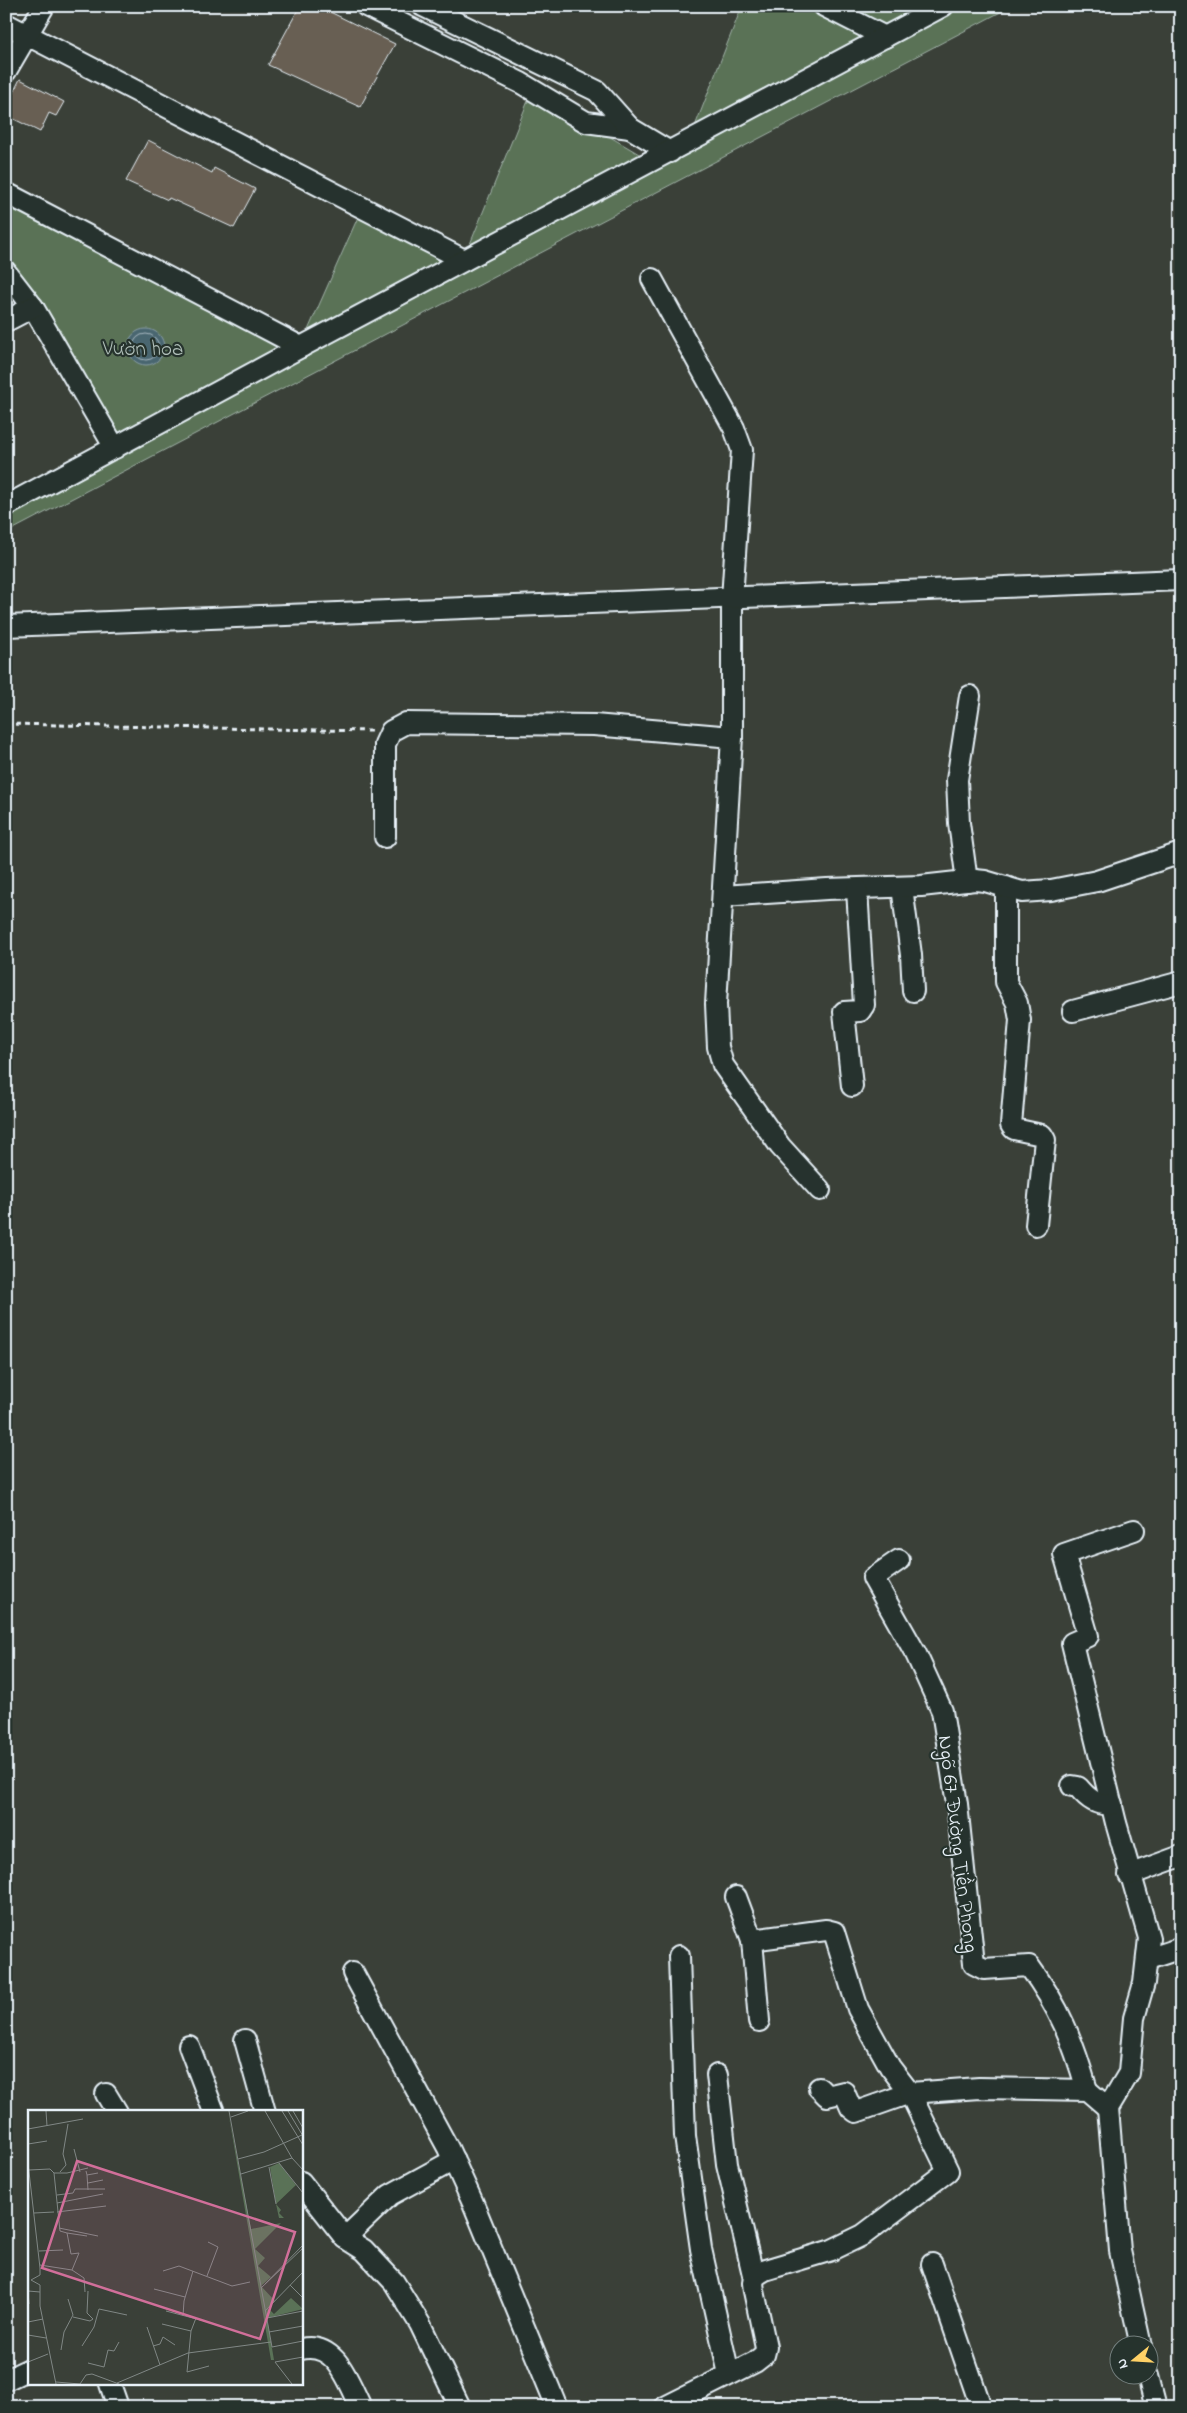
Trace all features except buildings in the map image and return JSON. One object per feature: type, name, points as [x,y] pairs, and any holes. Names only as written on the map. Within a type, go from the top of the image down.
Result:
[{"type":"street","points":[[6,71],[44,6]]},
{"type":"street","points":[[366,6],[521,83],[586,122],[630,128]]},
{"type":"street","points":[[423,6],[596,91],[630,128],[670,152]]},
{"type":"street","points":[[824,6],[885,37]]},
{"type":"street","points":[[6,506],[300,347],[943,6]]},
{"type":"street","points":[[6,24],[464,260]]},
{"type":"street","points":[[6,193],[300,347]]},
{"type":"street","points":[[6,272],[33,307],[115,448]]},
{"type":"street","points":[[652,279],[741,444],[743,461],[732,599],[732,737],[716,1004],[716,1036],[720,1057],[730,1076],[780,1146],[820,1190]]},
{"type":"street","points":[[6,321],[33,307]]},
{"type":"street","points":[[6,626],[1181,580]]},
{"type":"street","points":[[967,881],[959,823],[957,780],[970,696]]},
{"type":"street","points":[[384,837],[384,753],[391,731],[406,723],[594,725],[732,737]]},
{"type":"street","points":[[723,896],[902,887],[985,880],[1022,892],[1079,885],[1181,853]]},
{"type":"street","points":[[902,887],[911,955],[913,991]]},
{"type":"street","points":[[1006,888],[1006,982],[1017,1003],[1020,1020],[1011,1126],[1014,1129],[1042,1135],[1046,1140],[1036,1225]]},
{"type":"street","points":[[852,1086],[844,1012],[860,1011],[864,1005],[857,889]]},
{"type":"street","points":[[1073,1011],[1181,982]]},
{"type":"street","points":[[1134,1530],[1064,1554],[1088,1636],[1072,1643],[1130,1875],[1149,1938],[1148,1959],[1134,2018],[1129,2073],[1108,2108],[1120,2251],[1139,2336]]},
{"type":"street","name":"Ngõ 67 Đường Tiền Phong","points":[[899,1560],[873,1578],[916,1654],[942,1711],[957,1804],[974,1964],[984,1969],[1029,1966],[1062,2018],[1073,2043],[1087,2090]]},
{"type":"street","points":[[1072,1786],[1078,1787],[1085,1795],[1102,1805],[1112,1804]]},
{"type":"street","points":[[1130,1875],[1181,1856]]},
{"type":"street","points":[[736,1897],[752,1940],[760,2021]]},
{"type":"street","points":[[752,1940],[826,1930],[834,1932],[858,2010],[890,2067],[910,2093],[948,2171],[863,2235],[832,2250],[765,2270],[755,2276],[754,2279]]},
{"type":"street","points":[[1148,1959],[1181,1948]]},
{"type":"street","points":[[679,1956],[685,2136],[701,2249],[729,2374]]},
{"type":"street","points":[[353,1973],[454,2160],[557,2407]]},
{"type":"street","points":[[245,2040],[264,2110]]},
{"type":"street","points":[[189,2046],[213,2110]]},
{"type":"street","points":[[665,2407],[761,2358],[766,2346],[754,2291],[754,2279],[727,2164],[717,2075]]},
{"type":"street","points":[[819,2088],[827,2096],[844,2092],[851,2108],[856,2112],[910,2093],[979,2088],[1087,2090],[1108,2108]]},
{"type":"street","points":[[106,2094],[116,2110]]},
{"type":"street","points":[[345,2238],[390,2195],[454,2160]]},
{"type":"street","points":[[302,2183],[345,2238],[364,2250],[394,2282],[420,2324],[460,2407]]},
{"type":"street","points":[[932,2264],[981,2407]]},
{"type":"street","points":[[302,2348],[318,2347],[333,2355],[361,2407]]},
{"type":"street","points":[[6,2380],[28,2369]]},
{"type":"street","points":[[111,2386],[118,2407]]},
{"type":"street","points":[[1151,2386],[1156,2407]]},
{"type":"path","points":[[6,724],[391,731]]},
{"type":"green space","points":[[742,6],[821,6],[881,37],[690,139]]},
{"type":"green space","points":[[859,6],[941,6],[886,35],[853,19]]},
{"type":"green space","points":[[948,6],[1012,6],[6,533],[6,506]]},
{"type":"green space","points":[[532,91],[651,161],[464,259]]},
{"type":"green space","name":"Vườn hoa","points":[[6,193],[300,347],[115,448],[6,271]]},
{"type":"green space","points":[[362,208],[462,260],[301,346]]},
{"type":"water","points":[[146,329],[153,330],[159,334],[163,340],[163,354],[159,360],[153,364],[146,365],[139,364],[133,360],[129,354],[128,347],[129,340],[133,334],[139,330]]}]
